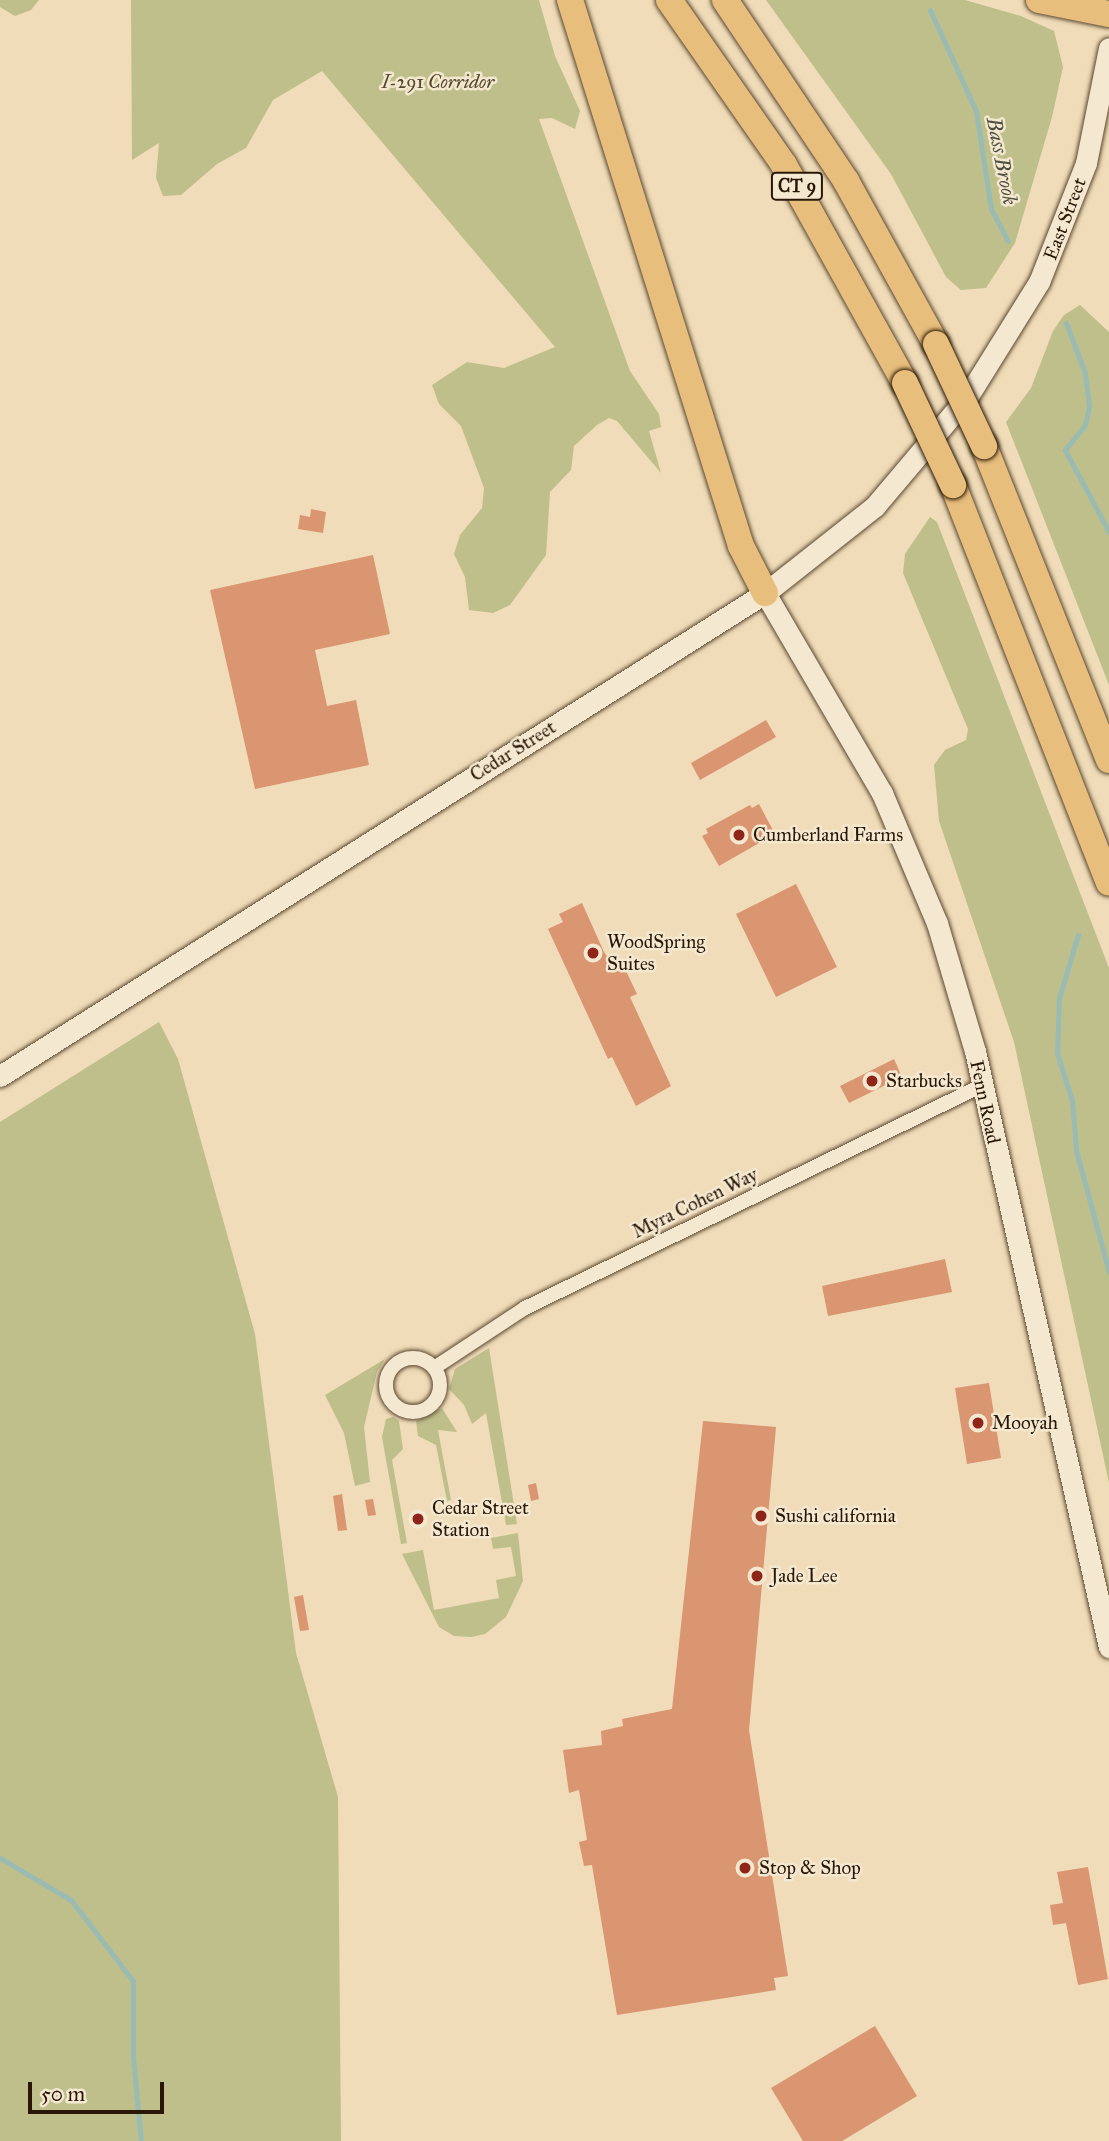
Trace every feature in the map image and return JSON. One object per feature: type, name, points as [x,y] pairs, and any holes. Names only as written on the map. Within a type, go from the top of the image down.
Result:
[{"type":"highway","points":[[570,0],[741,546],[765,593]]},
{"type":"highway","name":"CT 9","points":[[669,0],[784,164],[905,383],[953,485],[1109,883]]},
{"type":"highway","name":"CT 9","points":[[725,0],[846,181],[936,344],[984,446],[1109,761]]},
{"type":"highway","points":[[1039,0],[1109,14]]},
{"type":"main road","name":"East Street","points":[[983,375],[1024,310],[1063,229],[1095,127],[1109,48]]},
{"type":"main road","name":"Cedar Street","points":[[0,1076],[765,593],[875,506],[929,447],[983,375]]},
{"type":"main road","name":"Fenn Road","points":[[765,593],[817,676],[902,834],[941,935],[981,1086],[1109,1647]]},
{"type":"street","name":"Myra Cohen Way","points":[[434,1368],[525,1308],[981,1086]]},
{"type":"green space","points":[[0,0],[39,0],[31,10],[15,16],[0,7]]},
{"type":"green space","name":"I-291 Corridor","points":[[131,0],[539,0],[555,56],[580,111],[575,129],[552,118],[539,119],[630,371],[659,414],[661,427],[649,431],[661,473],[617,421],[609,418],[597,425],[574,446],[571,470],[550,492],[546,555],[510,605],[493,613],[469,610],[465,577],[454,554],[460,535],[482,508],[484,488],[461,426],[439,404],[432,385],[467,362],[504,368],[555,347],[322,71],[273,100],[246,148],[217,164],[181,195],[163,196],[156,178],[159,143],[132,160]]},
{"type":"green space","points":[[766,0],[965,0],[1021,16],[1054,31],[1063,67],[1052,117],[1015,243],[986,288],[961,290],[946,277],[891,174]]},
{"type":"green space","points":[[1080,305],[1109,332],[1109,685],[1006,422],[1031,388],[1053,331],[1064,315]]},
{"type":"green space","points":[[930,517],[937,522],[1109,968],[1109,1483],[1014,1042],[939,821],[934,765],[945,750],[966,740],[968,729],[903,573],[905,554]]},
{"type":"green space","points":[[159,1022],[178,1059],[255,1334],[296,1653],[338,1797],[341,2141],[0,2141],[0,1122]]},
{"type":"green space","points":[[489,1348],[517,1524],[506,1525],[486,1413],[472,1424],[464,1405],[449,1389],[455,1369]]},
{"type":"green space","points":[[385,1359],[377,1372],[364,1427],[370,1482],[355,1486],[344,1433],[325,1395]]},
{"type":"green space","points":[[442,1408],[457,1432],[438,1430],[451,1500],[447,1501],[436,1445],[418,1436],[416,1421]]},
{"type":"green space","points":[[393,1417],[399,1421],[403,1449],[392,1460],[407,1543],[401,1544],[382,1437],[386,1419]]},
{"type":"green space","points":[[518,1533],[523,1581],[506,1617],[485,1634],[472,1637],[454,1636],[439,1627],[402,1554],[423,1550],[434,1610],[499,1598],[496,1580],[516,1576],[511,1547],[493,1549],[491,1538]]},
{"type":"building","points":[[311,509],[326,512],[323,533],[298,529],[300,515],[310,517]]},
{"type":"building","points":[[373,555],[390,634],[315,650],[327,706],[356,700],[369,765],[255,789],[210,590]]},
{"type":"building","points":[[766,720],[776,737],[700,780],[691,763]]},
{"type":"building","name":"Cumberland Farms","points":[[759,804],[775,834],[719,866],[702,836],[708,833],[706,829],[750,805],[752,808]]},
{"type":"building","points":[[796,884],[837,967],[776,997],[736,914]]},
{"type":"building","points":[[582,903],[604,952],[617,971],[624,967],[637,994],[630,997],[671,1086],[636,1106],[612,1057],[608,1059],[548,929],[563,922],[559,914]]},
{"type":"building","name":"Starbucks","points":[[894,1059],[902,1077],[849,1103],[840,1086]]},
{"type":"building","points":[[945,1259],[952,1292],[828,1316],[822,1286]]},
{"type":"building","name":"Mooyah","points":[[989,1383],[1001,1458],[967,1464],[955,1388]]},
{"type":"building","points":[[703,1421],[776,1427],[749,1730],[788,1976],[774,1978],[776,1990],[617,2015],[592,1865],[584,1866],[579,1842],[587,1840],[579,1790],[569,1793],[563,1750],[602,1745],[601,1731],[623,1726],[622,1719],[672,1709]]},
{"type":"building","points":[[536,1483],[539,1499],[531,1501],[528,1485]]},
{"type":"building","points":[[342,1494],[347,1530],[338,1531],[333,1496]]},
{"type":"building","points":[[373,1499],[376,1515],[368,1516],[365,1500]]},
{"type":"building","points":[[303,1595],[309,1630],[300,1631],[294,1597]]},
{"type":"building","points":[[1088,1867],[1108,1979],[1078,1985],[1066,1923],[1053,1925],[1050,1905],[1063,1903],[1057,1872]]},
{"type":"building","points":[[875,2026],[917,2096],[842,2141],[803,2141],[771,2088]]},
{"type":"waterway","name":"Bass Brook","points":[[930,10],[976,111],[991,209],[1008,241]]},
{"type":"waterway","name":"Bass Brook","points":[[1066,323],[1085,373],[1089,407],[1085,425],[1065,450],[1109,532]]},
{"type":"waterway","name":"Bass Brook","points":[[1078,935],[1059,998],[1057,1053],[1072,1101],[1076,1150],[1109,1272]]},
{"type":"waterway","points":[[0,1858],[71,1900],[133,1981],[133,2057],[141,2141]]},
{"type":"place","name":"Cumberland Farms","points":[[739,835]]},
{"type":"place","name":"WoodSpring Suites","points":[[593,953]]},
{"type":"place","name":"Starbucks","points":[[872,1081]]},
{"type":"place","name":"Mooyah","points":[[978,1423]]},
{"type":"place","name":"Sushi california","points":[[761,1516]]},
{"type":"place","name":"Cedar Street Station","points":[[418,1519]]},
{"type":"place","name":"Jade Lee","points":[[757,1576]]},
{"type":"place","name":"Stop & Shop","points":[[745,1868]]}]
